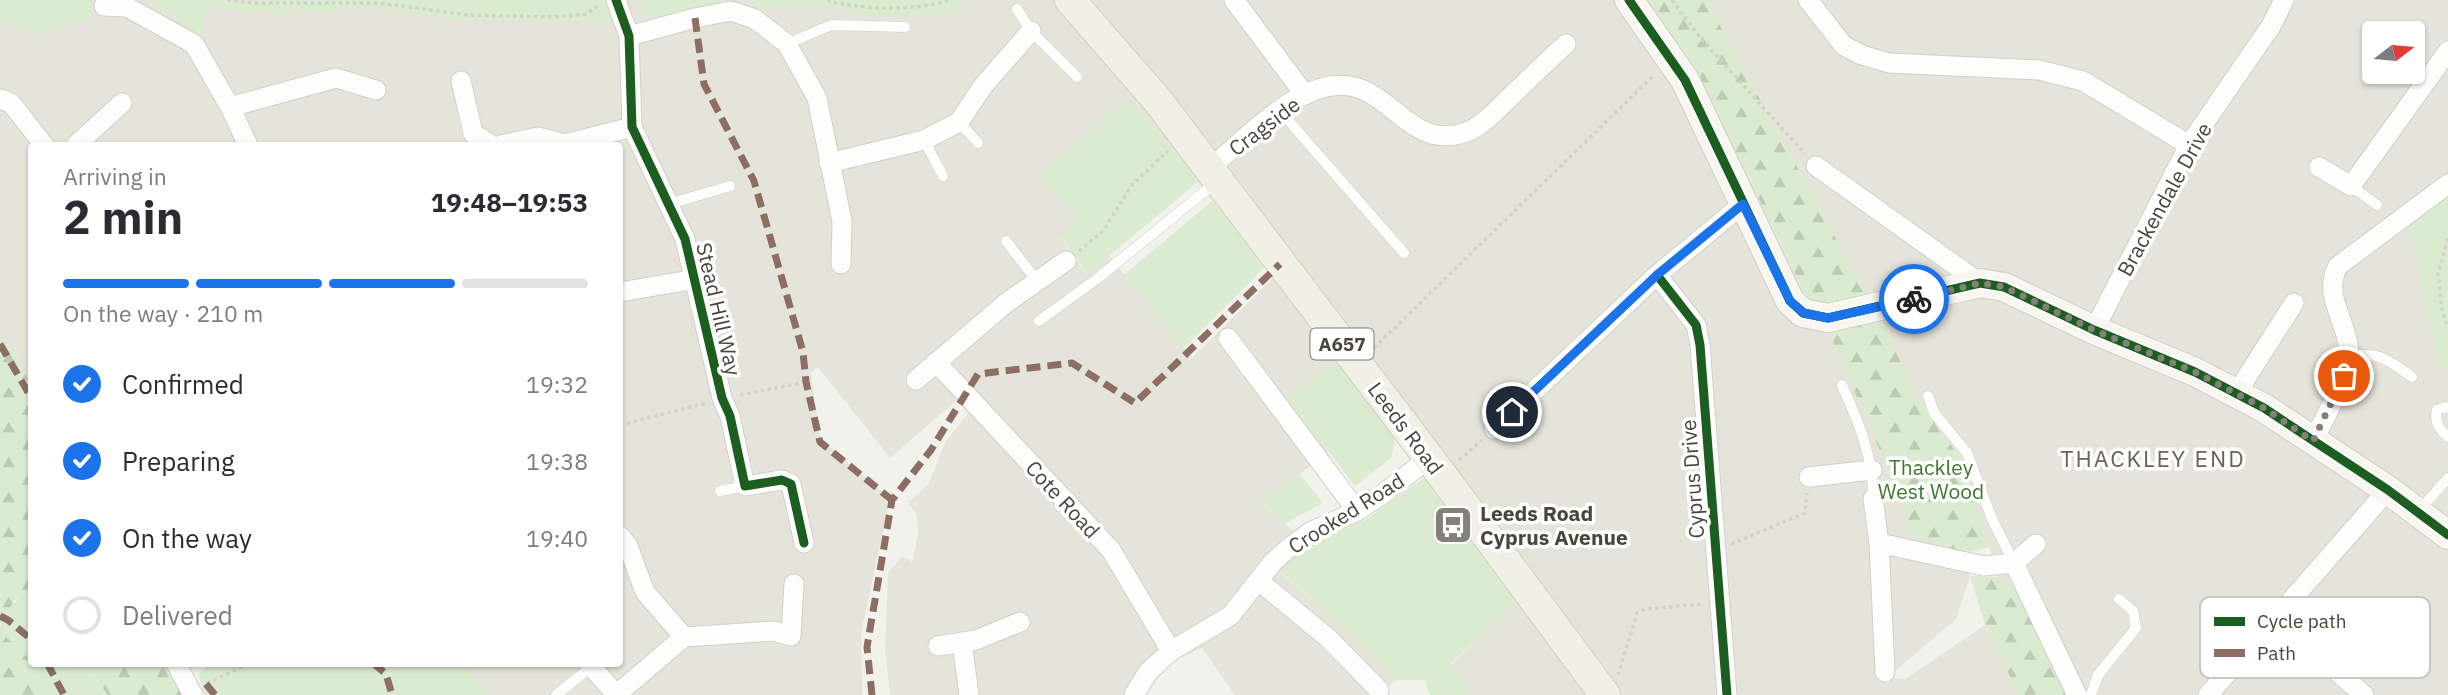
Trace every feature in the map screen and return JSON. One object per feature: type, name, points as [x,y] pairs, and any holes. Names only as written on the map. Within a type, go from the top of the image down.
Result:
[{"type":"main road","name":"Leeds Road","points":[[1070,0],[1158,101],[1435,466],[1610,689]]},
{"type":"street","name":"Stead Hill Way","points":[[616,0],[629,36],[632,127],[684,239],[722,398],[730,416],[745,486]]},
{"type":"street","points":[[1234,0],[1305,95]]},
{"type":"street","points":[[1629,0],[1685,80],[1790,301],[1804,313],[1828,318],[1980,283],[2004,287],[2094,330],[2195,372],[2264,408],[2388,490],[2448,535]]},
{"type":"street","points":[[1808,0],[1843,46],[1862,55],[1889,63],[2039,70],[2083,81],[2189,145]]},
{"type":"street","name":"Brackendale Drive","points":[[2094,330],[2189,145],[2271,26],[2284,0]]},
{"type":"street","points":[[104,6],[128,3],[194,44],[247,142]]},
{"type":"street","points":[[629,36],[733,6],[787,44],[817,98],[842,221],[841,264]]},
{"type":"street","points":[[829,163],[924,140],[959,122],[983,86],[1031,31]]},
{"type":"street","name":"Cragside","points":[[1213,175],[1280,111],[1305,95],[1333,85],[1354,87],[1375,95],[1410,125],[1428,133],[1447,135],[1470,130],[1487,119],[1566,44]]},
{"type":"street","points":[[2319,167],[2351,186],[2448,51]]},
{"type":"street","points":[[230,107],[336,78],[376,90]]},
{"type":"street","points":[[461,80],[473,134],[486,142]]},
{"type":"street","points":[[0,99],[11,103],[42,142]]},
{"type":"street","points":[[79,142],[121,103]]},
{"type":"street","points":[[573,142],[632,127]]},
{"type":"street","points":[[515,142],[538,137],[557,142]]},
{"type":"street","points":[[1816,166],[1980,283]]},
{"type":"street","points":[[2313,441],[2344,376],[2348,356],[2332,290],[2332,276],[2338,266],[2448,184]]},
{"type":"street","points":[[1494,429],[1657,275],[1743,204]]},
{"type":"street","points":[[916,380],[1006,303],[1066,261]]},
{"type":"street","name":"Cyprus Drive","points":[[1657,275],[1696,325],[1700,345],[1727,695]]},
{"type":"street","points":[[623,291],[695,279]]},
{"type":"street","points":[[2236,394],[2294,303]]},
{"type":"street","points":[[1228,338],[1357,511]]},
{"type":"street","name":"Cote Road","points":[[936,362],[1111,550],[1171,651]]},
{"type":"street","name":"Crooked Road","points":[[1133,695],[1148,672],[1171,651],[1230,616],[1273,562],[1310,532],[1357,511],[1435,466]]},
{"type":"street","points":[[1809,477],[1872,470]]},
{"type":"street","points":[[745,486],[782,480],[792,484],[804,543]]},
{"type":"street","points":[[2294,597],[2388,490]]},
{"type":"street","points":[[1873,499],[1879,543],[1885,672]]},
{"type":"street","points":[[623,540],[628,546],[645,592],[684,637]]},
{"type":"street","points":[[1879,543],[1984,566],[2014,563],[2036,544]]},
{"type":"street","points":[[2014,563],[2077,695]]},
{"type":"street","points":[[1259,581],[1328,638],[1379,690]]},
{"type":"street","points":[[591,667],[616,695],[684,637],[773,631],[791,636],[794,584]]},
{"type":"street","points":[[938,646],[995,634],[1020,622]]},
{"type":"street","points":[[962,642],[969,695]]},
{"type":"street","points":[[179,669],[193,695]]},
{"type":"street","points":[[2208,695],[2223,678]]},
{"type":"street","points":[[2344,678],[2364,695]]},
{"type":"lane","points":[[1017,9],[1031,31],[1077,77]]},
{"type":"lane","points":[[787,44],[831,25],[905,27]]},
{"type":"lane","points":[[1280,111],[1404,253]]},
{"type":"lane","points":[[959,122],[978,143]]},
{"type":"lane","points":[[924,140],[943,176]]},
{"type":"lane","points":[[1039,321],[1098,278],[1213,175]]},
{"type":"lane","points":[[669,204],[730,186]]},
{"type":"lane","points":[[2351,186],[2377,205]]},
{"type":"lane","points":[[1006,242],[1037,281]]},
{"type":"lane","points":[[2348,356],[2382,356],[2412,377]]},
{"type":"lane","points":[[1842,384],[1860,424],[1872,470],[1873,499]]},
{"type":"lane","points":[[1928,396],[1934,414],[1968,453],[1993,522],[2014,563]]},
{"type":"lane","points":[[2448,408],[2437,410],[2435,416],[2437,424],[2448,437]]},
{"type":"lane","points":[[2418,512],[2448,478]]},
{"type":"lane","points":[[720,491],[745,486]]},
{"type":"lane","points":[[2091,695],[2098,675],[2136,628],[2133,611],[2119,599]]},
{"type":"lane","points":[[556,695],[587,667]]},
{"type":"path","points":[[227,0],[253,4],[379,3],[468,15],[554,17],[587,13],[606,0]]},
{"type":"path","points":[[827,0],[840,5],[915,8],[933,6],[949,0]]},
{"type":"path","points":[[1672,0],[1699,36],[1816,166]]},
{"type":"path","points":[[1357,364],[1670,60]]},
{"type":"path","points":[[1066,261],[1103,231],[1132,185],[1184,135]]},
{"type":"path","points":[[2448,239],[2438,273],[2442,311],[2448,327]]},
{"type":"path","points":[[1435,466],[1494,429]]},
{"type":"path","points":[[1716,551],[1805,513],[1809,477]]},
{"type":"path","points":[[1610,689],[1637,613],[1645,609],[1720,602]]},
{"type":"path","points":[[179,669],[206,684],[242,667]]},
{"type":"shaded area","points":[[0,0],[1640,0],[1702,81],[1802,288],[1830,335],[1881,453],[1911,533],[1964,554],[1970,576],[1956,619],[1887,678],[1905,679],[1985,625],[1998,577],[1964,463],[1921,404],[1886,330],[1706,0],[2448,0],[2448,695],[1472,695],[1450,665],[1517,603],[1338,359],[1288,397],[1329,452],[1261,503],[1304,541],[1280,572],[1334,618],[1397,680],[1380,695],[1235,695],[1202,648],[1169,663],[1146,695],[890,695],[885,650],[888,573],[902,556],[912,562],[918,535],[917,516],[908,502],[928,485],[946,441],[968,414],[957,400],[890,458],[818,367],[811,372],[820,438],[890,499],[861,633],[862,695],[490,695],[464,667],[623,667],[623,142],[28,142],[28,379],[9,344],[0,336]],"holes":[[[1130,97],[1273,278],[1192,358],[1109,255],[1086,274],[1060,237],[1077,219]]]},
{"type":"green space","points":[[0,0],[92,0],[94,15],[40,34],[0,21]]},
{"type":"green space","points":[[152,0],[606,0],[611,6],[612,24],[469,20],[377,9],[282,12],[207,9],[200,34]]},
{"type":"green space","points":[[636,0],[718,0],[714,7],[655,17],[642,13]]},
{"type":"green space","points":[[753,0],[967,0],[952,14],[869,16],[833,8],[753,7]]},
{"type":"green space","name":"Thackley West Wood","points":[[1640,0],[1706,0],[1886,330],[1921,404],[1964,463],[1989,547],[1964,554],[1911,533],[1881,453],[1830,335],[1802,288],[1702,81]]},
{"type":"green space","points":[[1130,97],[1198,182],[1087,274],[1060,236],[1077,219],[1039,176]]},
{"type":"green space","points":[[2448,195],[2448,369],[2438,361],[2409,226]]},
{"type":"green space","points":[[1212,201],[1265,267],[1184,348],[1124,275]]},
{"type":"green space","points":[[0,336],[9,344],[28,379],[28,592],[14,601],[0,624]]},
{"type":"green space","points":[[1338,359],[1396,438],[1391,458],[1355,486],[1287,397]]},
{"type":"green space","points":[[1300,474],[1323,503],[1284,524],[1261,502]]},
{"type":"green space","points":[[1425,477],[1517,603],[1450,664],[1472,695],[1430,695],[1425,680],[1397,680],[1334,618],[1280,571],[1304,541],[1365,520]]},
{"type":"green space","points":[[1970,576],[1998,577],[2016,586],[2066,695],[2019,695],[1985,625]]},
{"type":"green space","points":[[28,591],[28,659],[0,631],[6,612]]},
{"type":"green space","points":[[0,631],[28,658],[28,667],[34,667],[48,695],[0,695]]},
{"type":"green space","points":[[34,667],[87,667],[108,695],[48,695]]},
{"type":"green space","points":[[87,667],[184,667],[184,695],[108,695]]},
{"type":"green space","points":[[206,667],[464,667],[490,695],[205,695],[198,674]]},
{"type":"marked path","points":[[695,18],[704,84],[754,181],[803,352],[806,382],[820,442],[892,500]]},
{"type":"marked path","points":[[872,695],[867,647],[892,500],[931,450],[978,374],[1072,363],[1135,403],[1280,264]]},
{"type":"marked path","points":[[0,344],[28,392]]},
{"type":"marked path","points":[[0,616],[28,637]]},
{"type":"marked path","points":[[49,667],[64,695]]},
{"type":"marked path","points":[[378,667],[386,674],[392,695]]},
{"type":"marked path","points":[[206,684],[215,695]]},
{"type":"cycle path","points":[[616,0],[629,36],[632,127],[685,239],[745,486],[782,480],[791,484],[804,543]]},
{"type":"cycle path","points":[[1629,0],[1685,80],[1790,301],[1803,313],[1828,318],[1980,283],[2004,287],[2094,330],[2195,372],[2264,408],[2388,490],[2448,535]]},
{"type":"cycle path","points":[[1657,275],[1696,325],[1700,345],[1727,695]]},
{"type":"way so far","points":[[1914,299],[1980,283],[2004,287],[2094,330],[2195,372],[2264,408],[2313,441],[2344,376]]},
{"type":"place","name":"Leeds Road Cyprus Avenue","points":[[1453,525]]},
{"type":"district","name":"THACKLEY END","points":[[2153,458]]},
{"type":"route","points":[[1512,412],[1657,275],[1743,204],[1790,301],[1804,313],[1828,318],[1914,299]]}]
